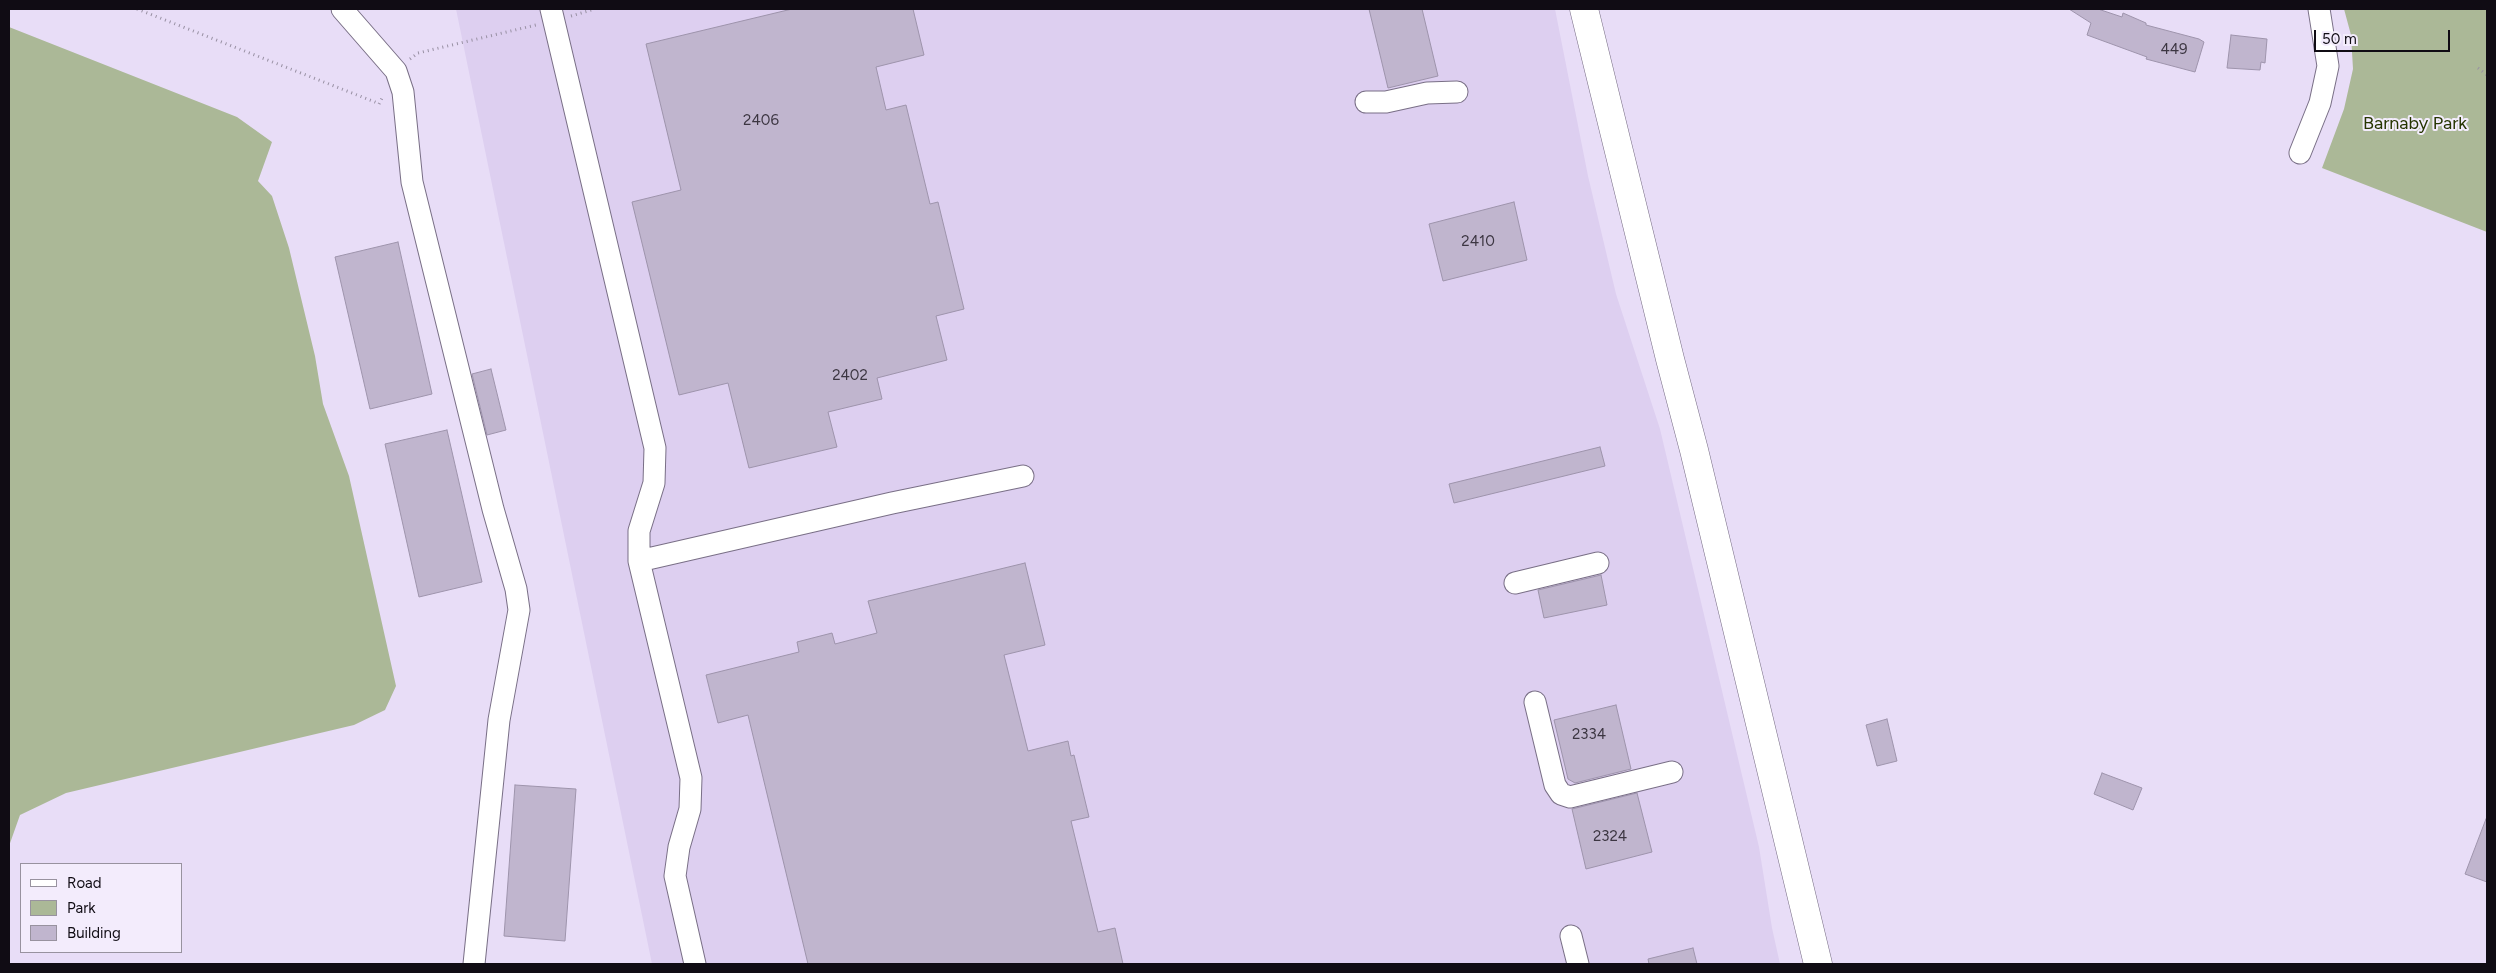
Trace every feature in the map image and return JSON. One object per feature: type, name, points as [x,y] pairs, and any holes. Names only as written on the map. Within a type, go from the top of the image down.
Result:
[{"type":"main road","points":[[1584,9],[1694,450],[1818,964]]},
{"type":"street","points":[[342,9],[396,72],[404,92],[412,182],[488,490],[516,589],[519,610],[500,720],[474,964]]},
{"type":"street","points":[[2300,153],[2320,103],[2328,66],[2319,9]]},
{"type":"street","points":[[552,15],[655,448],[654,483],[639,531],[639,561],[691,778],[690,808],[679,847],[675,876],[695,964]]},
{"type":"street","points":[[1366,102],[1386,102],[1427,93],[1457,92]]},
{"type":"street","points":[[639,561],[892,503],[1023,476]]},
{"type":"street","points":[[1515,583],[1598,563]]},
{"type":"street","points":[[1535,702],[1555,785],[1561,794],[1570,797],[1672,772]]},
{"type":"street","points":[[1571,936],[1578,964]]},
{"type":"path","points":[[136,9],[375,102]]},
{"type":"path","points":[[437,48],[552,15],[595,9]]},
{"type":"path","points":[[2478,68],[2487,75]]},
{"type":"shaded area","points":[[456,9],[1555,9],[1588,176],[1616,294],[1660,429],[1759,847],[1772,928],[1780,964],[652,964]]},
{"type":"green space","name":"Barnaby Park","points":[[2344,9],[2487,9],[2487,232],[2322,168],[2344,109],[2353,69],[2351,35]]},
{"type":"green space","points":[[9,27],[237,117],[272,142],[258,181],[272,196],[289,248],[315,356],[323,404],[349,476],[396,686],[385,710],[354,725],[66,793],[20,815],[9,846]]},
{"type":"building","points":[[792,9],[913,9],[924,55],[876,67],[886,110],[906,105],[930,204],[938,202],[964,309],[936,316],[947,360],[877,378],[882,399],[828,412],[837,447],[749,468],[728,383],[679,395],[632,202],[681,190],[646,44]]},
{"type":"building","points":[[1369,9],[1422,9],[1438,76],[1388,88]]},
{"type":"building","points":[[2069,9],[2098,9],[2122,17],[2123,13],[2146,23],[2146,25],[2199,39],[2204,42],[2195,72],[2146,59],[2147,57],[2087,35],[2091,23]]},
{"type":"building","points":[[2231,35],[2267,39],[2265,63],[2261,62],[2260,70],[2227,68]]},
{"type":"building","points":[[1514,202],[1527,260],[1443,281],[1429,224]]},
{"type":"building","points":[[398,242],[432,394],[370,409],[335,257]]},
{"type":"building","points":[[491,369],[506,430],[487,435],[472,374]]},
{"type":"building","points":[[447,430],[482,582],[419,597],[385,444]]},
{"type":"building","points":[[1600,447],[1605,466],[1454,503],[1449,484]]},
{"type":"building","points":[[1025,563],[1045,645],[1004,655],[1028,751],[1068,741],[1071,756],[1074,755],[1089,817],[1071,821],[1098,932],[1115,928],[1123,964],[808,964],[748,715],[718,723],[706,675],[799,652],[797,642],[832,633],[835,644],[877,633],[868,601]]},
{"type":"building","points":[[1601,575],[1607,605],[1544,618],[1538,590]]},
{"type":"building","points":[[1616,705],[1631,769],[1575,783],[1568,779],[1554,720]]},
{"type":"building","points":[[1887,719],[1897,761],[1877,766],[1866,725]]},
{"type":"building","points":[[2102,773],[2142,788],[2133,810],[2094,794]]},
{"type":"building","points":[[515,785],[576,789],[565,941],[504,936]]},
{"type":"building","points":[[1637,793],[1652,852],[1586,869],[1572,809]]},
{"type":"building","points":[[2487,819],[2487,882],[2465,874]]},
{"type":"building","points":[[1693,948],[1697,964],[1649,964],[1648,959]]}]
